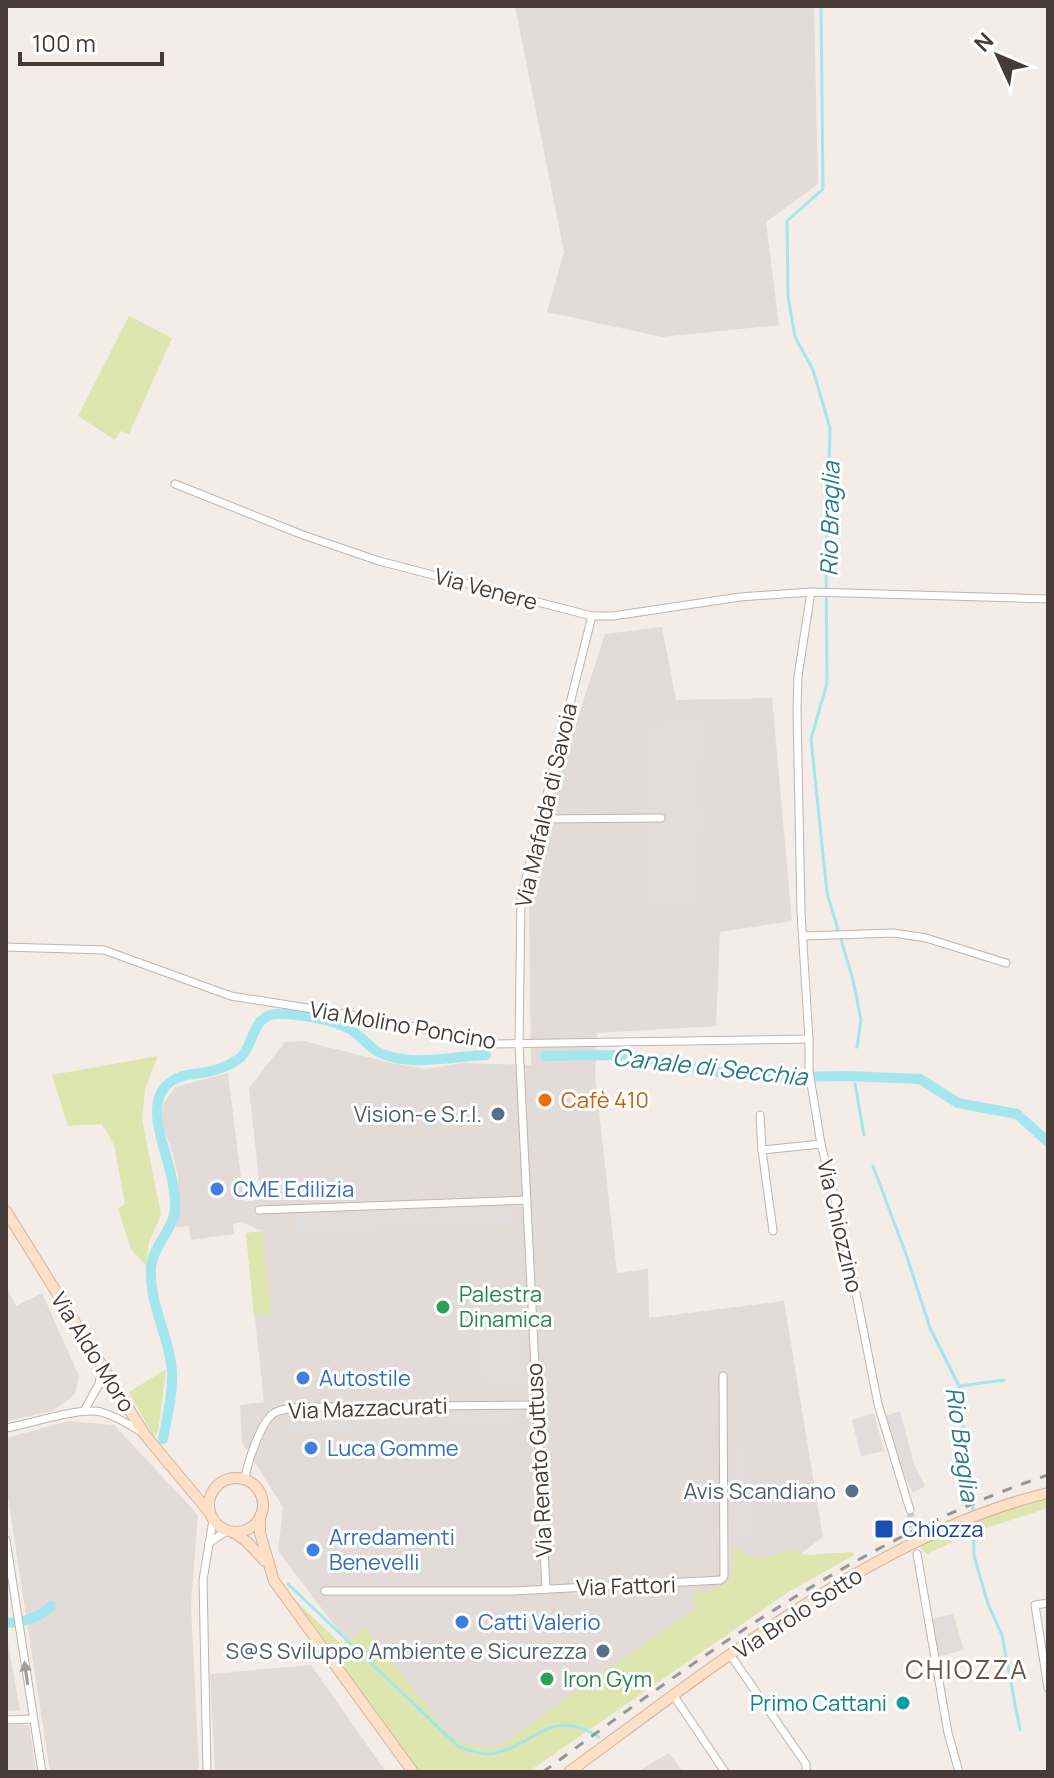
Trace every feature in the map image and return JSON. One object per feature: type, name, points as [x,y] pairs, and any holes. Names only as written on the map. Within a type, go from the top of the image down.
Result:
[{"type":"main road","name":"Via Aldo Moro","points":[[6,1211],[148,1439],[212,1517]]},
{"type":"main road","points":[[267,1563],[246,1541],[212,1517],[209,1498],[213,1490],[227,1479],[245,1479],[259,1490],[262,1499],[260,1533],[274,1581],[413,1772]]},
{"type":"main road","points":[[188,1486],[213,1490]]},
{"type":"main road","name":"Via Brolo Sotto","points":[[569,1772],[731,1656],[858,1574],[966,1520],[1048,1493]]},
{"type":"main road","points":[[230,1531],[248,1529],[260,1516]]},
{"type":"street","name":"Via Venere","points":[[175,484],[303,535],[379,561],[592,616],[613,616],[740,597],[815,592],[1048,599]]},
{"type":"street","name":"Via Chiozzino","points":[[815,592],[798,676],[797,710],[810,1082],[878,1404],[910,1510]]},
{"type":"street","name":"Via Mafalda di Savoia","points":[[519,1044],[521,898],[592,616]]},
{"type":"street","points":[[540,819],[661,818]]},
{"type":"street","points":[[803,936],[894,933],[926,938],[1006,963]]},
{"type":"street","name":"Via Molino Poncino","points":[[6,947],[104,950],[231,996],[383,1020],[490,1044],[809,1039]]},
{"type":"street","name":"Via Renato Guttuso","points":[[519,1044],[546,1589]]},
{"type":"street","points":[[760,1115],[773,1231]]},
{"type":"street","points":[[762,1150],[821,1144]]},
{"type":"street","points":[[259,1210],[527,1200]]},
{"type":"street","points":[[84,1411],[99,1384],[102,1368]]},
{"type":"street","name":"Via Fattori","points":[[325,1591],[513,1591],[721,1580],[724,1576],[725,1534],[723,1376]]},
{"type":"street","name":"Via Mazzacurati","points":[[245,1479],[247,1465],[267,1418],[276,1412],[313,1407],[535,1405]]},
{"type":"street","points":[[6,1428],[84,1411],[100,1412],[148,1439]]},
{"type":"street","points":[[207,1772],[203,1580],[212,1517]]},
{"type":"street","points":[[208,1545],[230,1531]]},
{"type":"street","points":[[6,1540],[42,1772]]},
{"type":"street","points":[[917,1554],[948,1733],[959,1772]]},
{"type":"street","points":[[1048,1603],[1035,1605],[1048,1688]]},
{"type":"street","points":[[731,1656],[806,1764],[806,1772]]},
{"type":"street","points":[[674,1696],[725,1772]]},
{"type":"street","points":[[6,1720],[32,1719]]},
{"type":"shaded area","points":[[515,6],[814,6],[818,184],[766,222],[779,325],[662,337],[547,312],[564,252]]},
{"type":"shaded area","points":[[662,627],[676,700],[772,698],[792,921],[720,932],[716,1026],[597,1033],[595,1075],[617,1273],[648,1269],[649,1318],[784,1301],[823,1537],[507,1772],[405,1718],[278,1551],[283,1507],[242,1442],[240,1405],[264,1402],[246,1233],[262,1231],[242,1222],[233,1224],[234,1234],[191,1240],[189,1226],[176,1227],[178,1175],[161,1125],[163,1104],[175,1087],[228,1073],[244,1202],[261,1199],[249,1088],[285,1042],[303,1041],[426,1069],[462,1063],[531,1065],[529,895],[553,795],[605,634]]},
{"type":"shaded area","points":[[703,719],[702,908],[643,907],[644,722]]},
{"type":"shaded area","points":[[511,1206],[512,1225],[297,1234],[297,1213]]},
{"type":"shaded area","points":[[6,1286],[16,1306],[42,1293],[79,1376],[75,1394],[53,1411],[6,1421]]},
{"type":"shaded area","points":[[523,1318],[527,1384],[485,1387],[485,1381],[477,1381],[476,1319]]},
{"type":"shaded area","points":[[517,1410],[518,1425],[286,1433],[288,1415]]},
{"type":"shaded area","points":[[900,1411],[914,1464],[925,1486],[913,1493],[904,1476],[885,1416]]},
{"type":"shaded area","points":[[874,1413],[884,1451],[861,1456],[852,1420]]},
{"type":"shaded area","points":[[69,1421],[114,1425],[198,1515],[191,1604],[199,1772],[50,1772],[6,1485],[6,1438]]},
{"type":"shaded area","points":[[749,1445],[755,1541],[734,1541],[730,1447]]},
{"type":"shaded area","points":[[953,1614],[964,1650],[936,1657],[931,1619]]},
{"type":"shaded area","points":[[6,1633],[20,1710],[6,1711]]},
{"type":"shaded area","points":[[311,1665],[386,1772],[215,1772],[210,1674]]},
{"type":"shaded area","points":[[6,1725],[29,1726],[36,1772],[6,1772]]},
{"type":"shaded area","points":[[669,1753],[683,1772],[637,1772]]},
{"type":"green space","points":[[129,316],[172,338],[129,434],[121,431],[115,440],[78,416]]},
{"type":"green space","points":[[158,1056],[145,1089],[142,1119],[161,1214],[149,1243],[146,1265],[131,1249],[118,1209],[125,1204],[114,1145],[102,1124],[68,1126],[52,1075]]},
{"type":"green space","points":[[263,1232],[271,1315],[254,1315],[246,1233]]},
{"type":"green space","points":[[166,1369],[158,1432],[154,1438],[129,1392]]},
{"type":"green space","points":[[1048,1497],[1048,1508],[968,1534],[927,1554],[920,1548],[979,1518]]},
{"type":"green space","points":[[733,1546],[762,1558],[793,1550],[806,1555],[853,1552],[854,1555],[790,1591],[528,1772],[420,1772],[296,1601],[342,1645],[365,1628],[448,1733],[472,1745],[498,1747],[695,1608],[694,1593],[722,1586],[731,1575]]},
{"type":"waterway","name":"Rio Braglia","points":[[821,6],[823,189],[787,221],[788,296],[795,337],[813,370],[830,428],[826,555],[827,683],[811,739],[827,893],[853,980],[861,1020],[857,1047]]},
{"type":"waterway","name":"Canale di Secchia","points":[[163,1439],[172,1373],[153,1293],[151,1266],[172,1222],[175,1207],[172,1180],[157,1119],[159,1096],[165,1087],[176,1078],[215,1070],[237,1060],[263,1019],[279,1014],[342,1025],[354,1031],[378,1052],[391,1057],[432,1060],[486,1055]]},
{"type":"waterway","name":"Canale di Secchia","points":[[545,1056],[624,1055],[730,1074],[920,1079],[958,1103],[1017,1114],[1048,1142]]},
{"type":"waterway","name":"Rio Braglia","points":[[855,1084],[864,1135]]},
{"type":"waterway","name":"Rio Braglia","points":[[873,1166],[930,1328],[959,1386],[972,1480],[973,1513]]},
{"type":"waterway","points":[[960,1386],[1004,1380]]},
{"type":"waterway","name":"Rio Braglia","points":[[973,1521],[974,1556],[988,1604],[1002,1635],[1020,1730]]},
{"type":"waterway","points":[[288,1584],[459,1747],[491,1754],[520,1744],[555,1726],[568,1725],[599,1737]]},
{"type":"waterway","name":"Canale di Secchia","points":[[6,1623],[30,1619],[51,1606]]},
{"type":"tunnel","points":[[910,1510],[917,1554]]},
{"type":"railway","points":[[543,1772],[723,1644],[847,1566],[979,1501],[1048,1475]]},
{"type":"place","name":"Cafè 410","points":[[545,1100]]},
{"type":"place","name":"Vision-e S.r.l.","points":[[498,1114]]},
{"type":"place","name":"CME Edilizia","points":[[217,1189]]},
{"type":"place","name":"Palestra Dinamica","points":[[443,1307]]},
{"type":"place","name":"Autostile","points":[[303,1378]]},
{"type":"place","name":"Luca Gomme","points":[[311,1448]]},
{"type":"place","name":"Avis Scandiano","points":[[852,1491]]},
{"type":"place","name":"Chiozza","points":[[884,1529]]},
{"type":"place","name":"Arredamenti Benevelli","points":[[313,1550]]},
{"type":"place","name":"Catti Valerio","points":[[462,1622]]},
{"type":"place","name":"S@S Sviluppo Ambiente e Sicurezza","points":[[603,1651]]},
{"type":"place","name":"Iron Gym","points":[[547,1679]]},
{"type":"place","name":"Primo Cattani","points":[[903,1703]]},
{"type":"district","name":"CHIOZZA","points":[[967,1669]]}]
